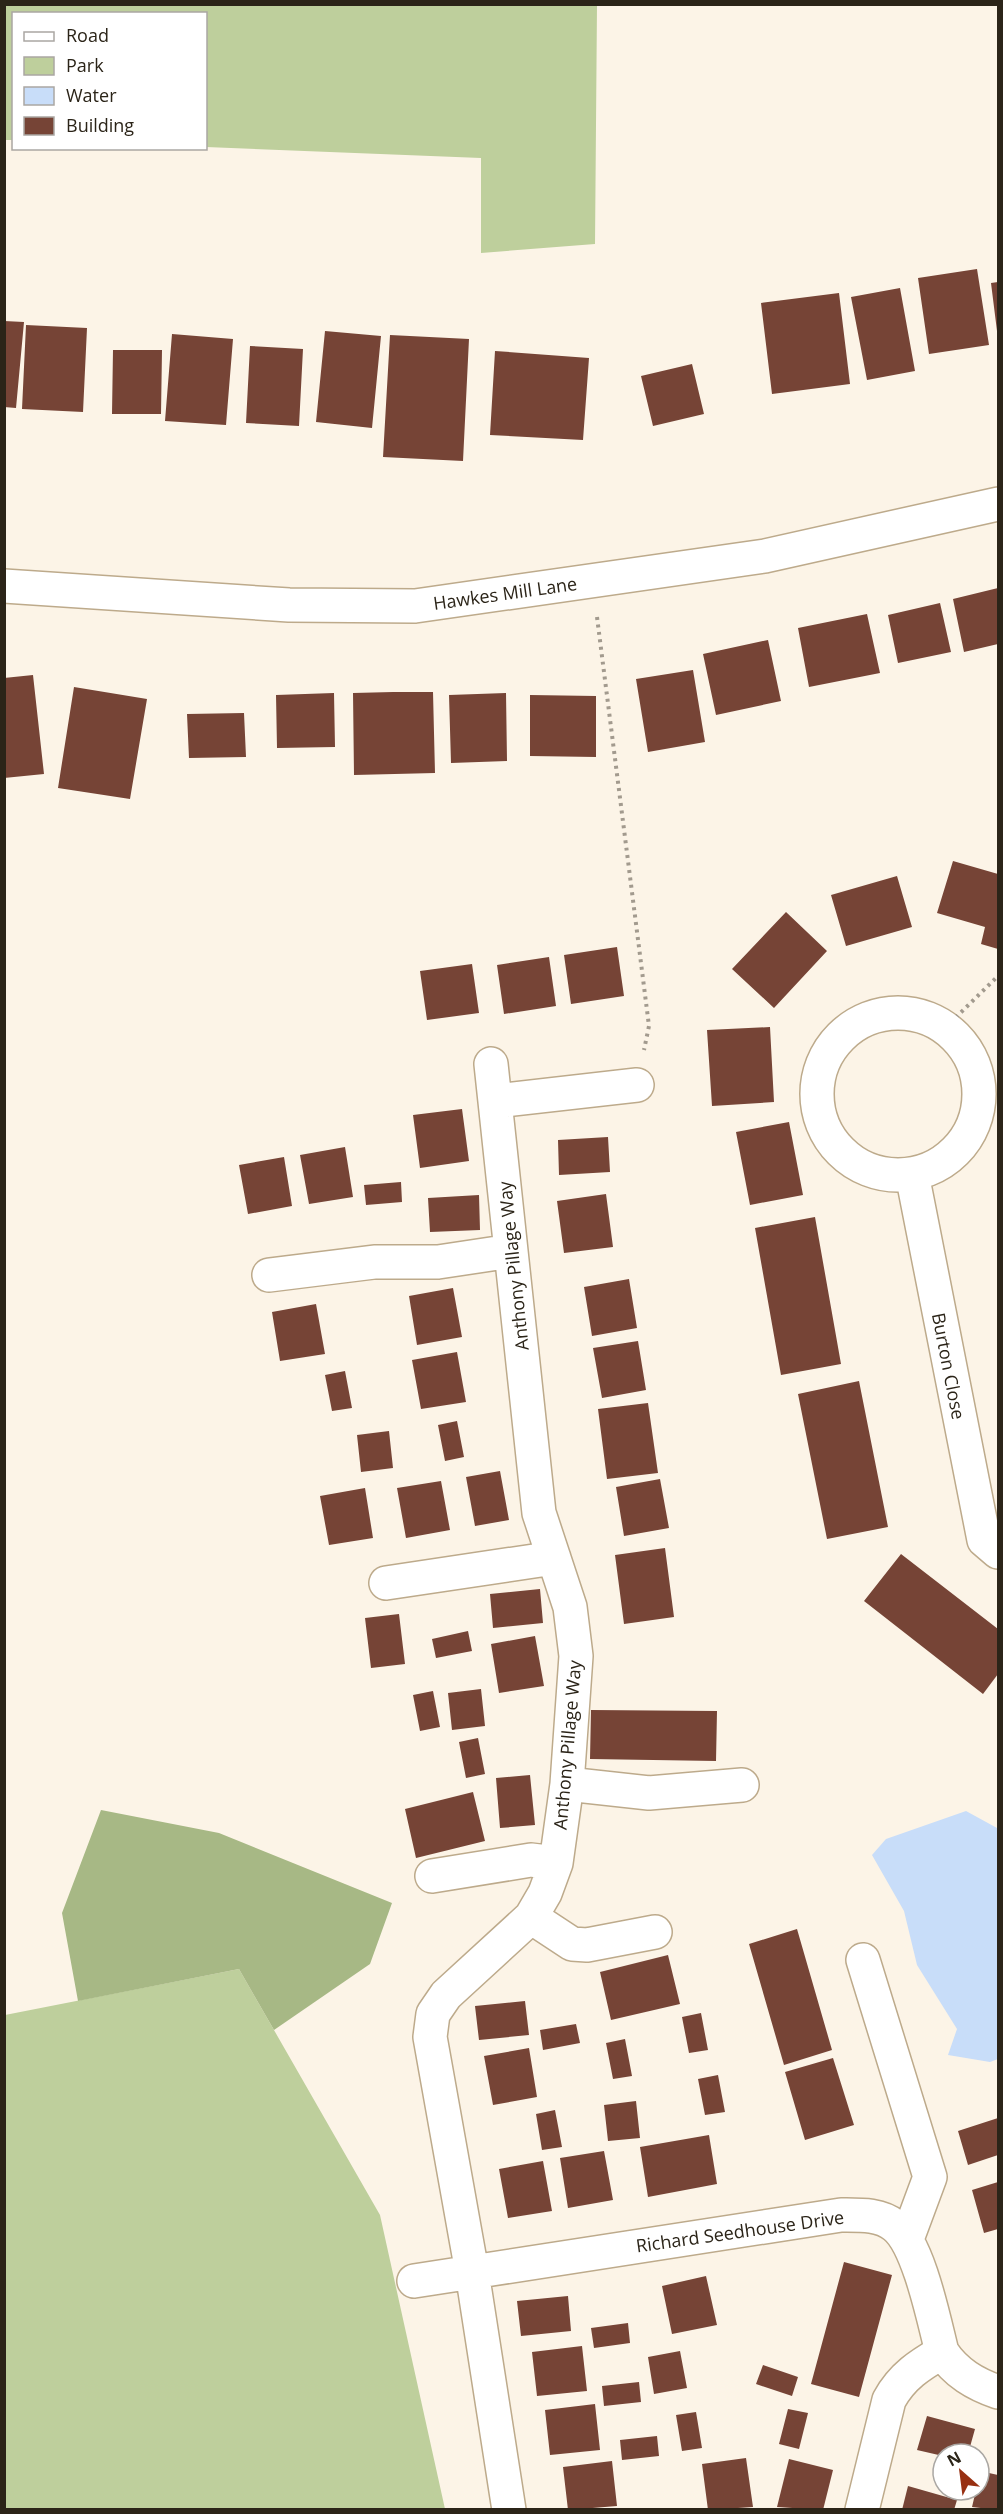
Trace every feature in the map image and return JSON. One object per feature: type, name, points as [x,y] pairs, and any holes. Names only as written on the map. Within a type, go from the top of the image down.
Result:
[{"type":"street","name":"Hawkes Mill Lane","points":[[4,586],[289,605],[415,606],[765,556],[999,504]]},
{"type":"street","points":[[895,1013],[917,1015],[945,1028],[961,1043],[975,1068],[979,1086],[975,1119],[960,1145],[934,1166],[912,1174],[886,1174],[870,1169],[841,1151],[831,1139],[819,1112],[818,1080],[828,1053],[838,1039],[850,1029],[873,1017],[895,1013]]},
{"type":"street","name":"Anthony Pillage Way","points":[[491,1064],[539,1513],[570,1607],[576,1656],[567,1784],[556,1863],[546,1893],[531,1917],[446,1995],[434,2014],[430,2037],[472,2272],[508,2510]]},
{"type":"street","points":[[495,1101],[637,1085]]},
{"type":"street","name":"Burton Close","points":[[912,1174],[984,1539],[999,1552]]},
{"type":"street","points":[[269,1275],[374,1262],[438,1262],[511,1251]]},
{"type":"street","points":[[386,1583],[554,1558]]},
{"type":"street","points":[[567,1784],[649,1793],[742,1785]]},
{"type":"street","points":[[432,1876],[531,1860],[556,1863]]},
{"type":"street","points":[[531,1917],[572,1944],[587,1945],[655,1932]]},
{"type":"street","points":[[863,1960],[930,2177],[907,2239]]},
{"type":"street","name":"Richard Seedhouse Drive","points":[[414,2281],[841,2215],[881,2218],[895,2226],[907,2239],[914,2254],[942,2352],[959,2373],[999,2392]]},
{"type":"street","points":[[862,2510],[885,2411],[892,2394],[912,2370],[942,2352]]},
{"type":"path","points":[[593,580],[649,1026],[637,1085]]},
{"type":"path","points":[[945,1028],[999,976]]},
{"type":"green space","points":[[5,4],[597,5],[595,244],[481,253],[481,158],[207,147],[207,12],[12,12],[12,140],[5,140]]},
{"type":"green space","points":[[101,1810],[219,1833],[392,1903],[370,1964],[274,2030],[239,1969],[78,2001],[62,1913]]},
{"type":"green space","points":[[239,1969],[380,2215],[445,2509],[5,2510],[5,2015]]},
{"type":"water","points":[[966,1811],[997,1828],[998,1837],[998,2059],[990,2062],[948,2055],[957,2029],[917,1965],[904,1911],[872,1855],[886,1839]]},
{"type":"building","points":[[977,269],[989,345],[929,354],[918,278]]},
{"type":"building","points":[[998,282],[998,330],[997,331],[991,283]]},
{"type":"building","points":[[900,288],[915,371],[867,380],[851,297]]},
{"type":"building","points":[[839,293],[850,384],[772,394],[761,303]]},
{"type":"building","points":[[4,321],[24,322],[16,408],[4,407]]},
{"type":"building","points":[[26,325],[87,328],[83,412],[22,409]]},
{"type":"building","points":[[325,331],[381,336],[372,428],[316,422]]},
{"type":"building","points":[[172,334],[233,339],[226,425],[165,421]]},
{"type":"building","points":[[390,335],[469,339],[463,461],[383,457]]},
{"type":"building","points":[[250,346],[303,349],[299,426],[246,423]]},
{"type":"building","points":[[113,350],[162,350],[161,414],[112,414]]},
{"type":"building","points":[[495,351],[589,358],[583,440],[490,435]]},
{"type":"building","points":[[692,364],[704,414],[653,426],[641,376]]},
{"type":"building","points":[[998,588],[998,644],[964,652],[953,599]]},
{"type":"building","points":[[940,603],[951,652],[898,663],[888,615]]},
{"type":"building","points":[[867,614],[880,673],[809,687],[798,628]]},
{"type":"building","points":[[768,640],[781,701],[716,715],[703,654]]},
{"type":"building","points":[[693,670],[705,742],[648,752],[636,679]]},
{"type":"building","points":[[33,675],[44,774],[4,778],[4,678]]},
{"type":"building","points":[[74,687],[147,699],[130,799],[58,788]]},
{"type":"building","points":[[433,692],[435,773],[354,775],[353,693]]},
{"type":"building","points":[[334,693],[335,747],[277,748],[276,695]]},
{"type":"building","points":[[506,693],[507,761],[451,763],[449,695]]},
{"type":"building","points":[[530,695],[596,696],[596,757],[530,756]]},
{"type":"building","points":[[244,713],[246,757],[189,758],[187,714]]},
{"type":"building","points":[[953,861],[998,874],[998,949],[981,944],[985,927],[937,913]]},
{"type":"building","points":[[897,876],[912,927],[846,946],[831,895]]},
{"type":"building","points":[[786,912],[827,951],[774,1008],[732,969]]},
{"type":"building","points":[[617,947],[624,996],[571,1004],[564,955]]},
{"type":"building","points":[[549,957],[556,1006],[504,1014],[497,965]]},
{"type":"building","points":[[472,964],[479,1013],[427,1020],[420,971]]},
{"type":"building","points":[[770,1027],[774,1102],[712,1106],[707,1030]]},
{"type":"building","points":[[462,1109],[469,1161],[420,1168],[413,1115]]},
{"type":"building","points":[[789,1122],[803,1195],[750,1205],[736,1132]]},
{"type":"building","points":[[608,1137],[610,1172],[559,1175],[558,1140]]},
{"type":"building","points":[[345,1147],[353,1197],[309,1204],[300,1155]]},
{"type":"building","points":[[284,1157],[292,1206],[248,1214],[239,1165]]},
{"type":"building","points":[[401,1182],[402,1202],[366,1205],[364,1185]]},
{"type":"building","points":[[606,1194],[613,1247],[564,1253],[557,1201]]},
{"type":"building","points":[[479,1195],[480,1230],[430,1232],[428,1198]]},
{"type":"building","points":[[815,1217],[841,1364],[781,1375],[755,1228]]},
{"type":"building","points":[[629,1279],[637,1328],[592,1336],[584,1287]]},
{"type":"building","points":[[453,1288],[462,1337],[417,1345],[409,1296]]},
{"type":"building","points":[[316,1304],[325,1354],[280,1361],[272,1312]]},
{"type":"building","points":[[638,1341],[646,1390],[602,1398],[593,1348]]},
{"type":"building","points":[[457,1352],[466,1402],[421,1409],[412,1360]]},
{"type":"building","points":[[345,1371],[352,1408],[332,1411],[325,1375]]},
{"type":"building","points":[[859,1381],[888,1527],[827,1539],[798,1394]]},
{"type":"building","points":[[648,1403],[658,1473],[607,1479],[598,1409]]},
{"type":"building","points":[[457,1421],[464,1457],[445,1461],[438,1425]]},
{"type":"building","points":[[389,1431],[393,1468],[361,1472],[357,1435]]},
{"type":"building","points":[[500,1471],[509,1520],[475,1526],[466,1477]]},
{"type":"building","points":[[660,1479],[669,1528],[624,1536],[616,1487]]},
{"type":"building","points":[[441,1481],[450,1530],[406,1538],[397,1488]]},
{"type":"building","points":[[365,1488],[373,1538],[329,1545],[320,1496]]},
{"type":"building","points":[[665,1548],[674,1617],[624,1624],[615,1555]]},
{"type":"building","points":[[901,1554],[998,1629],[998,1674],[983,1694],[864,1601]]},
{"type":"building","points":[[540,1589],[543,1623],[493,1628],[490,1594]]},
{"type":"building","points":[[399,1614],[405,1664],[371,1668],[365,1618]]},
{"type":"building","points":[[468,1631],[472,1651],[436,1658],[432,1639]]},
{"type":"building","points":[[535,1636],[544,1686],[499,1693],[491,1644]]},
{"type":"building","points":[[481,1689],[485,1726],[452,1730],[448,1693]]},
{"type":"building","points":[[433,1691],[440,1727],[420,1731],[413,1695]]},
{"type":"building","points":[[591,1710],[717,1711],[716,1761],[590,1759]]},
{"type":"building","points":[[478,1738],[485,1774],[466,1778],[459,1742]]},
{"type":"building","points":[[530,1775],[535,1825],[500,1828],[496,1778]]},
{"type":"building","points":[[473,1792],[485,1841],[416,1858],[405,1809]]},
{"type":"building","points":[[797,1929],[832,2050],[784,2065],[749,1944]]},
{"type":"building","points":[[668,1955],[680,2004],[611,2020],[600,1972]]},
{"type":"building","points":[[525,2001],[529,2035],[479,2040],[475,2006]]},
{"type":"building","points":[[701,2013],[708,2050],[689,2053],[682,2017]]},
{"type":"building","points":[[576,2024],[580,2043],[543,2050],[540,2030]]},
{"type":"building","points":[[625,2039],[632,2076],[613,2079],[606,2043]]},
{"type":"building","points":[[529,2048],[537,2097],[493,2105],[484,2056]]},
{"type":"building","points":[[833,2058],[854,2125],[805,2140],[785,2072]]},
{"type":"building","points":[[718,2075],[725,2112],[705,2115],[698,2079]]},
{"type":"building","points":[[636,2101],[640,2138],[608,2141],[604,2105]]},
{"type":"building","points":[[555,2110],[562,2147],[542,2150],[536,2114]]},
{"type":"building","points":[[998,2118],[998,2155],[968,2165],[958,2131]]},
{"type":"building","points":[[709,2135],[717,2184],[648,2197],[640,2147]]},
{"type":"building","points":[[604,2151],[613,2200],[568,2208],[560,2158]]},
{"type":"building","points":[[543,2161],[552,2211],[508,2218],[499,2169]]},
{"type":"building","points":[[998,2182],[998,2229],[984,2233],[972,2190]]},
{"type":"building","points":[[844,2262],[892,2275],[859,2397],[811,2384]]},
{"type":"building","points":[[706,2276],[717,2325],[672,2334],[662,2286]]},
{"type":"building","points":[[568,2296],[571,2331],[521,2336],[517,2301]]},
{"type":"building","points":[[628,2323],[630,2343],[594,2348],[591,2328]]},
{"type":"building","points":[[582,2346],[587,2391],[537,2396],[532,2352]]},
{"type":"building","points":[[680,2351],[687,2388],[654,2394],[648,2357]]},
{"type":"building","points":[[763,2365],[798,2377],[792,2396],[756,2384]]},
{"type":"building","points":[[639,2382],[641,2402],[604,2406],[602,2386]]},
{"type":"building","points":[[595,2404],[600,2450],[550,2455],[545,2410]]},
{"type":"building","points":[[788,2409],[808,2413],[799,2449],[779,2444]]},
{"type":"building","points":[[696,2412],[702,2448],[682,2451],[676,2415]]},
{"type":"building","points":[[927,2416],[975,2429],[971,2442],[931,2442],[931,2453],[917,2450]]},
{"type":"building","points":[[657,2436],[659,2456],[622,2460],[620,2440]]},
{"type":"building","points":[[746,2458],[753,2507],[708,2510],[702,2464]]},
{"type":"building","points":[[789,2459],[833,2470],[823,2510],[777,2507]]},
{"type":"building","points":[[612,2461],[617,2506],[568,2510],[563,2467]]},
{"type":"building","points":[[991,2473],[998,2475],[998,2510],[972,2507],[973,2502],[991,2502]]},
{"type":"building","points":[[908,2486],[931,2493],[931,2502],[956,2502],[954,2510],[902,2510]]}]
